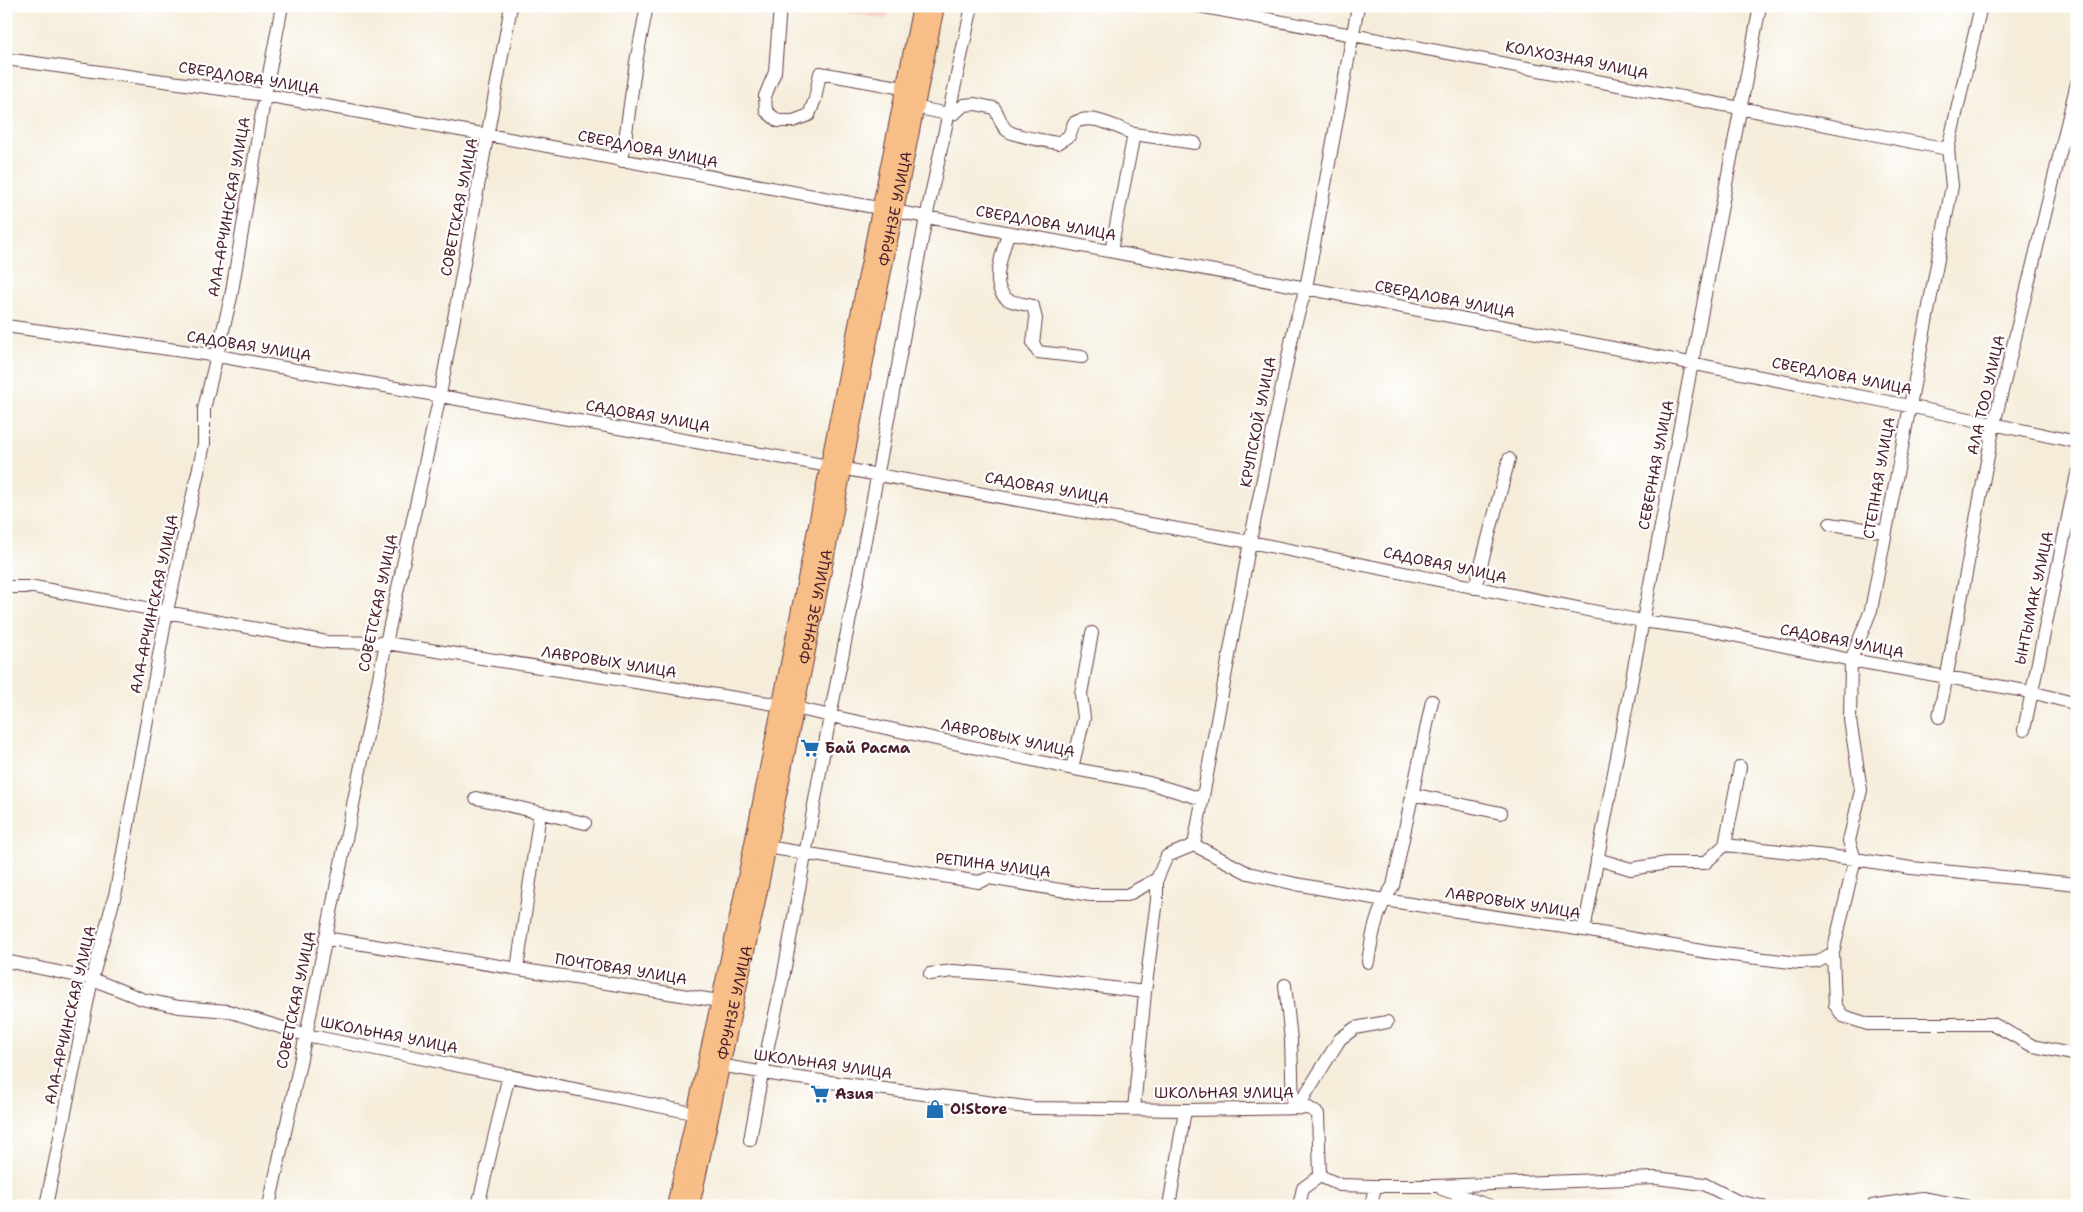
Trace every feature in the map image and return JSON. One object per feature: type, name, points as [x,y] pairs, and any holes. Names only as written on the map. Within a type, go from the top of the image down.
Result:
[{"type":"main road","name":"ФРУНЗЕ УЛИЦА","points":[[907,106],[903,88],[921,6]]},
{"type":"main road","name":"ФРУНЗЕ УЛИЦА","points":[[690,1206],[702,1115],[705,1062],[788,707],[907,106],[936,6]]},
{"type":"main road","name":"ФРУНЗЕ УЛИЦА","points":[[676,1206],[702,1115],[721,1066],[767,848],[788,707]]},
{"type":"street","name":"АЛА-АРЧИНСКАЯ УЛИЦА","points":[[46,1206],[92,978],[116,891],[167,611],[204,444],[204,409],[231,297],[282,6]]},
{"type":"street","name":"СОВЕТСКАЯ УЛИЦА","points":[[269,1206],[386,643],[440,395],[510,6]]},
{"type":"street","points":[[622,161],[636,62],[647,6]]},
{"type":"street","points":[[780,6],[776,72],[765,96],[766,110],[778,121],[792,121],[809,115],[815,99],[820,73],[903,88]]},
{"type":"street","points":[[750,1140],[762,1073],[783,978],[830,716],[926,218],[972,6]]},
{"type":"street","name":"КОЛХОЗНАЯ УЛИЦА","points":[[1199,6],[1948,149]]},
{"type":"street","name":"КРУПСКОЙ УЛИЦА","points":[[1194,844],[1250,542],[1294,328],[1306,288],[1358,6]]},
{"type":"street","name":"СЕВЕРНАЯ УЛИЦА","points":[[1584,930],[1760,6]]},
{"type":"street","name":"СТЕПНАЯ УЛИЦА","points":[[1981,6],[1948,149],[1952,186],[1872,610],[1851,660],[1850,720],[1861,790],[1850,841],[1855,859],[1833,953],[1834,1005],[1843,1016],[1868,1024],[1993,1024],[2033,1046],[2076,1055],[2077,1053]]},
{"type":"street","name":"СВЕРДЛОВА УЛИЦА","points":[[6,59],[265,95],[886,211],[1112,251],[1692,363],[2077,442]]},
{"type":"street","name":"АЛА ТОО УЛИЦА","points":[[1939,716],[1994,424],[2077,83]]},
{"type":"street","points":[[907,106],[948,114],[954,113],[964,105],[974,104],[994,108],[1008,131],[1058,143],[1069,136],[1074,123],[1086,118],[1134,134],[1195,143]]},
{"type":"street","points":[[1112,251],[1134,134]]},
{"type":"street","points":[[1008,233],[998,277],[999,291],[1008,299],[1033,306],[1036,318],[1033,343],[1038,352],[1082,357]]},
{"type":"street","name":"САДОВАЯ УЛИЦА","points":[[6,326],[218,356],[836,466],[1250,542],[1642,621],[1709,630],[1851,660],[2031,692],[2077,704]]},
{"type":"street","points":[[1475,588],[1509,459]]},
{"type":"street","name":"ЫНТЫМАК УЛИЦА","points":[[2024,730],[2077,474]]},
{"type":"street","points":[[1830,524],[1886,532]]},
{"type":"street","name":"ЛАВРОВЫХ УЛИЦА","points":[[6,587],[34,587],[327,642],[386,643],[788,707],[1149,783],[1202,799]]},
{"type":"street","points":[[1072,768],[1084,718],[1081,694],[1092,633]]},
{"type":"street","points":[[1368,962],[1374,928],[1384,900],[1393,886],[1432,700]]},
{"type":"street","points":[[1597,859],[1631,869],[1667,863],[1705,863],[1725,845],[1740,767]]},
{"type":"street","points":[[1412,794],[1501,812]]},
{"type":"street","points":[[476,798],[586,823]]},
{"type":"street","points":[[517,969],[540,813]]},
{"type":"street","points":[[1134,1109],[1145,992],[1157,900],[1157,879],[1167,856],[1194,844]]},
{"type":"street","name":"ЛАВРОВЫХ УЛИЦА","points":[[1194,844],[1248,873],[1384,900],[1584,930],[1707,952],[1799,963],[1816,962],[1833,953]]},
{"type":"street","points":[[1725,845],[1855,859],[1911,868],[2077,884]]},
{"type":"street","name":"РЕПИНА УЛИЦА","points":[[767,848],[979,882],[989,878],[1090,895],[1127,895],[1157,879]]},
{"type":"street","name":"ПОЧТОВАЯ УЛИЦА","points":[[325,938],[719,1001]]},
{"type":"street","name":"ШКОЛЬНАЯ УЛИЦА","points":[[6,961],[92,978],[142,999],[179,1007],[228,1012],[306,1035],[702,1115]]},
{"type":"street","points":[[930,974],[953,971],[1008,975],[1145,992]]},
{"type":"street","points":[[1285,985],[1291,1040],[1295,1108]]},
{"type":"street","points":[[1295,1108],[1340,1039],[1355,1028],[1387,1022]]},
{"type":"street","name":"ШКОЛЬНАЯ УЛИЦА","points":[[705,1062],[762,1073],[1032,1108],[1185,1110],[1309,1108],[1318,1114],[1320,1176]]},
{"type":"street","points":[[478,1206],[509,1075]]},
{"type":"street","points":[[1169,1206],[1185,1110]]},
{"type":"street","points":[[1299,1206],[1303,1188],[1320,1176],[1340,1185],[1375,1186],[1435,1186],[1656,1178],[1704,1184],[1736,1203],[1761,1206]]},
{"type":"street","points":[[1371,1206],[1375,1186]]},
{"type":"street","points":[[1435,1186],[1490,1206]]},
{"type":"street","points":[[1872,1206],[1922,1198],[1966,1206]]},
{"type":"shaded area","points":[[817,6],[890,6],[887,20]]},
{"type":"place","name":"Бай Расма","points":[[810,748]]},
{"type":"place","name":"Азия","points":[[820,1094]]},
{"type":"place","name":"O!Store","points":[[935,1109]]}]
